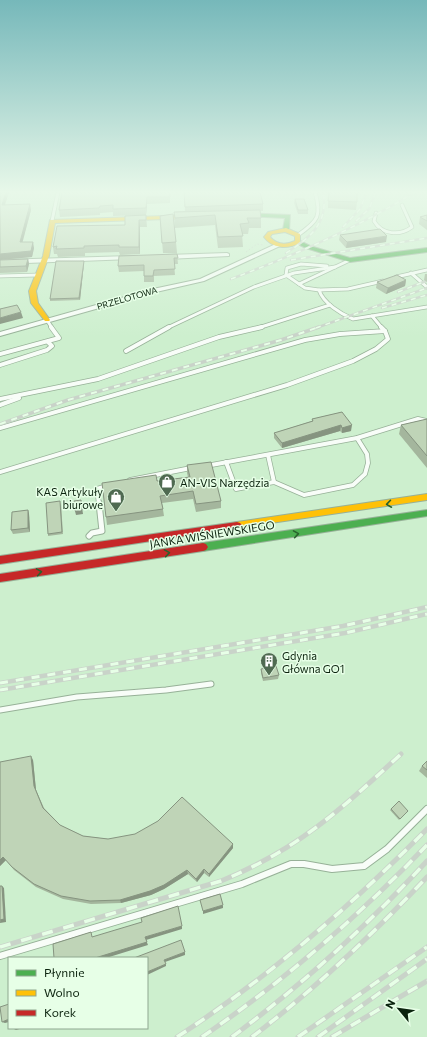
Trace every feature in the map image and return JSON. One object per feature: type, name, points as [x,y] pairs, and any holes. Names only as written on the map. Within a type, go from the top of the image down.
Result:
[{"type":"main road","points":[[47,320],[36,306],[32,297],[32,288],[45,261],[49,240]]},
{"type":"main road","points":[[271,240],[274,243],[280,240]]},
{"type":"main road","points":[[298,240],[308,247],[350,260],[427,250]]},
{"type":"main road","name":"JANKA WIŚNIEWSKIEGO","points":[[0,560],[376,506],[427,497]]},
{"type":"main road","name":"JANKA WIŚNIEWSKIEGO","points":[[0,578],[427,513]]},
{"type":"street","name":"PRZELOTOWA","points":[[0,334],[155,290],[202,280],[252,256],[274,243]]},
{"type":"street","points":[[157,257],[227,255]]},
{"type":"street","points":[[0,262],[140,258]]},
{"type":"lane","points":[[299,284],[350,260]]},
{"type":"lane","points":[[286,275],[286,271],[289,267],[301,264],[335,268]]},
{"type":"lane","points":[[126,351],[160,331],[254,287],[286,275],[335,268]]},
{"type":"lane","points":[[286,275],[305,288],[319,290],[362,286],[427,270]]},
{"type":"lane","points":[[411,273],[427,287]]},
{"type":"lane","points":[[0,276],[38,275]]},
{"type":"lane","points":[[319,290],[321,297],[350,319],[427,307]]},
{"type":"lane","points":[[0,399],[98,379],[220,338],[261,327],[330,305]]},
{"type":"lane","points":[[0,472],[278,388],[333,368],[382,347],[388,339],[384,331],[372,316]]},
{"type":"lane","points":[[0,354],[59,338],[47,320]]},
{"type":"lane","points":[[0,428],[305,340],[340,334],[384,331]]},
{"type":"lane","points":[[0,365],[47,350],[52,346],[48,342]]},
{"type":"lane","points":[[0,405],[28,394]]},
{"type":"lane","points":[[204,466],[358,438],[418,419],[427,421]]},
{"type":"lane","points":[[226,462],[236,489],[274,482],[304,495],[353,485],[365,474],[368,463],[367,454],[358,438]]},
{"type":"lane","points":[[268,455],[274,482]]},
{"type":"lane","points":[[124,482],[196,467]]},
{"type":"lane","points":[[89,536],[92,533],[102,531],[97,489],[110,485]]},
{"type":"lane","points":[[0,710],[77,697],[166,690],[211,684]]},
{"type":"lane","points":[[0,956],[242,884],[290,864],[304,864],[332,869],[364,866],[373,861],[387,849],[427,809]]},
{"type":"building","points":[[0,240],[33,242],[31,251],[0,254]]},
{"type":"building","points":[[54,240],[139,240],[139,247],[119,247],[119,245],[84,246],[84,248],[56,249],[57,246],[53,247]]},
{"type":"building","points":[[162,240],[176,240],[176,242],[162,243]]},
{"type":"building","points":[[177,254],[178,258],[174,258],[175,269],[154,270],[153,276],[144,276],[144,265],[118,266],[119,256]]},
{"type":"building","points":[[28,259],[26,266],[0,267],[0,260]]},
{"type":"building","points":[[56,261],[84,261],[79,298],[50,299]]},
{"type":"building","points":[[397,275],[406,280],[388,288],[377,282]]},
{"type":"building","points":[[17,305],[21,312],[0,318],[0,309]]},
{"type":"building","points":[[342,412],[352,425],[342,428],[341,425],[282,443],[274,433],[313,421],[312,419]]},
{"type":"building","points":[[427,419],[427,456],[401,425]]},
{"type":"building","points":[[211,462],[221,501],[196,504],[193,491],[160,496],[163,509],[106,517],[102,483],[156,475],[157,481],[190,477],[187,465]]},
{"type":"building","points":[[81,500],[82,510],[75,511],[74,501]]},
{"type":"building","points":[[60,501],[62,532],[48,534],[46,503]]},
{"type":"building","points":[[28,510],[28,528],[11,530],[12,512]]},
{"type":"building","points":[[276,666],[279,675],[263,678],[261,669]]},
{"type":"building","points":[[31,756],[34,786],[43,808],[60,825],[83,836],[108,839],[135,834],[158,821],[182,797],[233,844],[209,874],[204,869],[196,879],[187,870],[164,885],[120,900],[90,901],[61,896],[34,884],[12,867],[3,857],[0,860],[0,762]]},
{"type":"building","points":[[427,761],[427,770],[422,766]]},
{"type":"building","points":[[399,801],[408,811],[400,819],[391,809]]},
{"type":"building","points":[[0,886],[2,886],[4,919],[0,920]]},
{"type":"building","points":[[220,894],[223,905],[203,911],[200,900]]},
{"type":"building","points":[[178,906],[182,926],[145,937],[147,942],[98,957],[54,957],[53,944],[91,932],[92,937],[142,922],[141,918]]},
{"type":"building","points":[[181,940],[185,952],[164,960],[166,964],[148,972],[148,957],[137,957]]},
{"type":"building","points":[[8,1004],[8,1019],[2,1022],[0,1007]]},
{"type":"railway","points":[[286,253],[305,240]]},
{"type":"railway","points":[[231,279],[324,240]]},
{"type":"railway","points":[[291,260],[412,240]]},
{"type":"railway","points":[[398,292],[426,281]]},
{"type":"railway","points":[[316,328],[427,288]]},
{"type":"railway","points":[[382,308],[427,295]]},
{"type":"railway","points":[[0,424],[68,400],[281,340],[319,327]]},
{"type":"railway","points":[[0,683],[343,626],[427,607]]},
{"type":"railway","points":[[0,690],[345,633],[427,614]]},
{"type":"railway","points":[[0,947],[221,881],[248,869],[296,842],[359,793],[401,754]]},
{"type":"railway","points":[[177,1037],[244,990],[308,940],[368,886],[427,829]]},
{"type":"railway","points":[[202,1037],[262,994],[291,971],[374,898],[427,845]]},
{"type":"railway","points":[[232,1037],[334,954],[427,861]]},
{"type":"railway","points":[[252,1037],[321,981],[385,920],[427,877]]},
{"type":"railway","points":[[298,1037],[427,947]]},
{"type":"railway","points":[[318,1037],[427,959]]},
{"type":"railway","points":[[332,1037],[427,981]]},
{"type":"traffic: fast","points":[[298,242],[308,247],[350,260],[427,250]]},
{"type":"traffic: fast","points":[[203,547],[427,513]]},
{"type":"traffic: slow","points":[[47,320],[35,303],[32,296],[32,291],[45,261],[49,240]]},
{"type":"traffic: slow","points":[[270,240],[277,245],[285,246],[298,242],[298,240]]},
{"type":"traffic: slow","points":[[237,525],[427,497]]},
{"type":"traffic: jam","points":[[0,560],[237,525]]},
{"type":"traffic: jam","points":[[0,578],[203,547]]},
{"type":"place","name":"AN-VIS Narzędzia","points":[[167,497]]},
{"type":"place","name":"KAS Artykuły biurowe","points":[[116,512]]},
{"type":"place","name":"Gdynia Główna GO1","points":[[269,676]]}]
